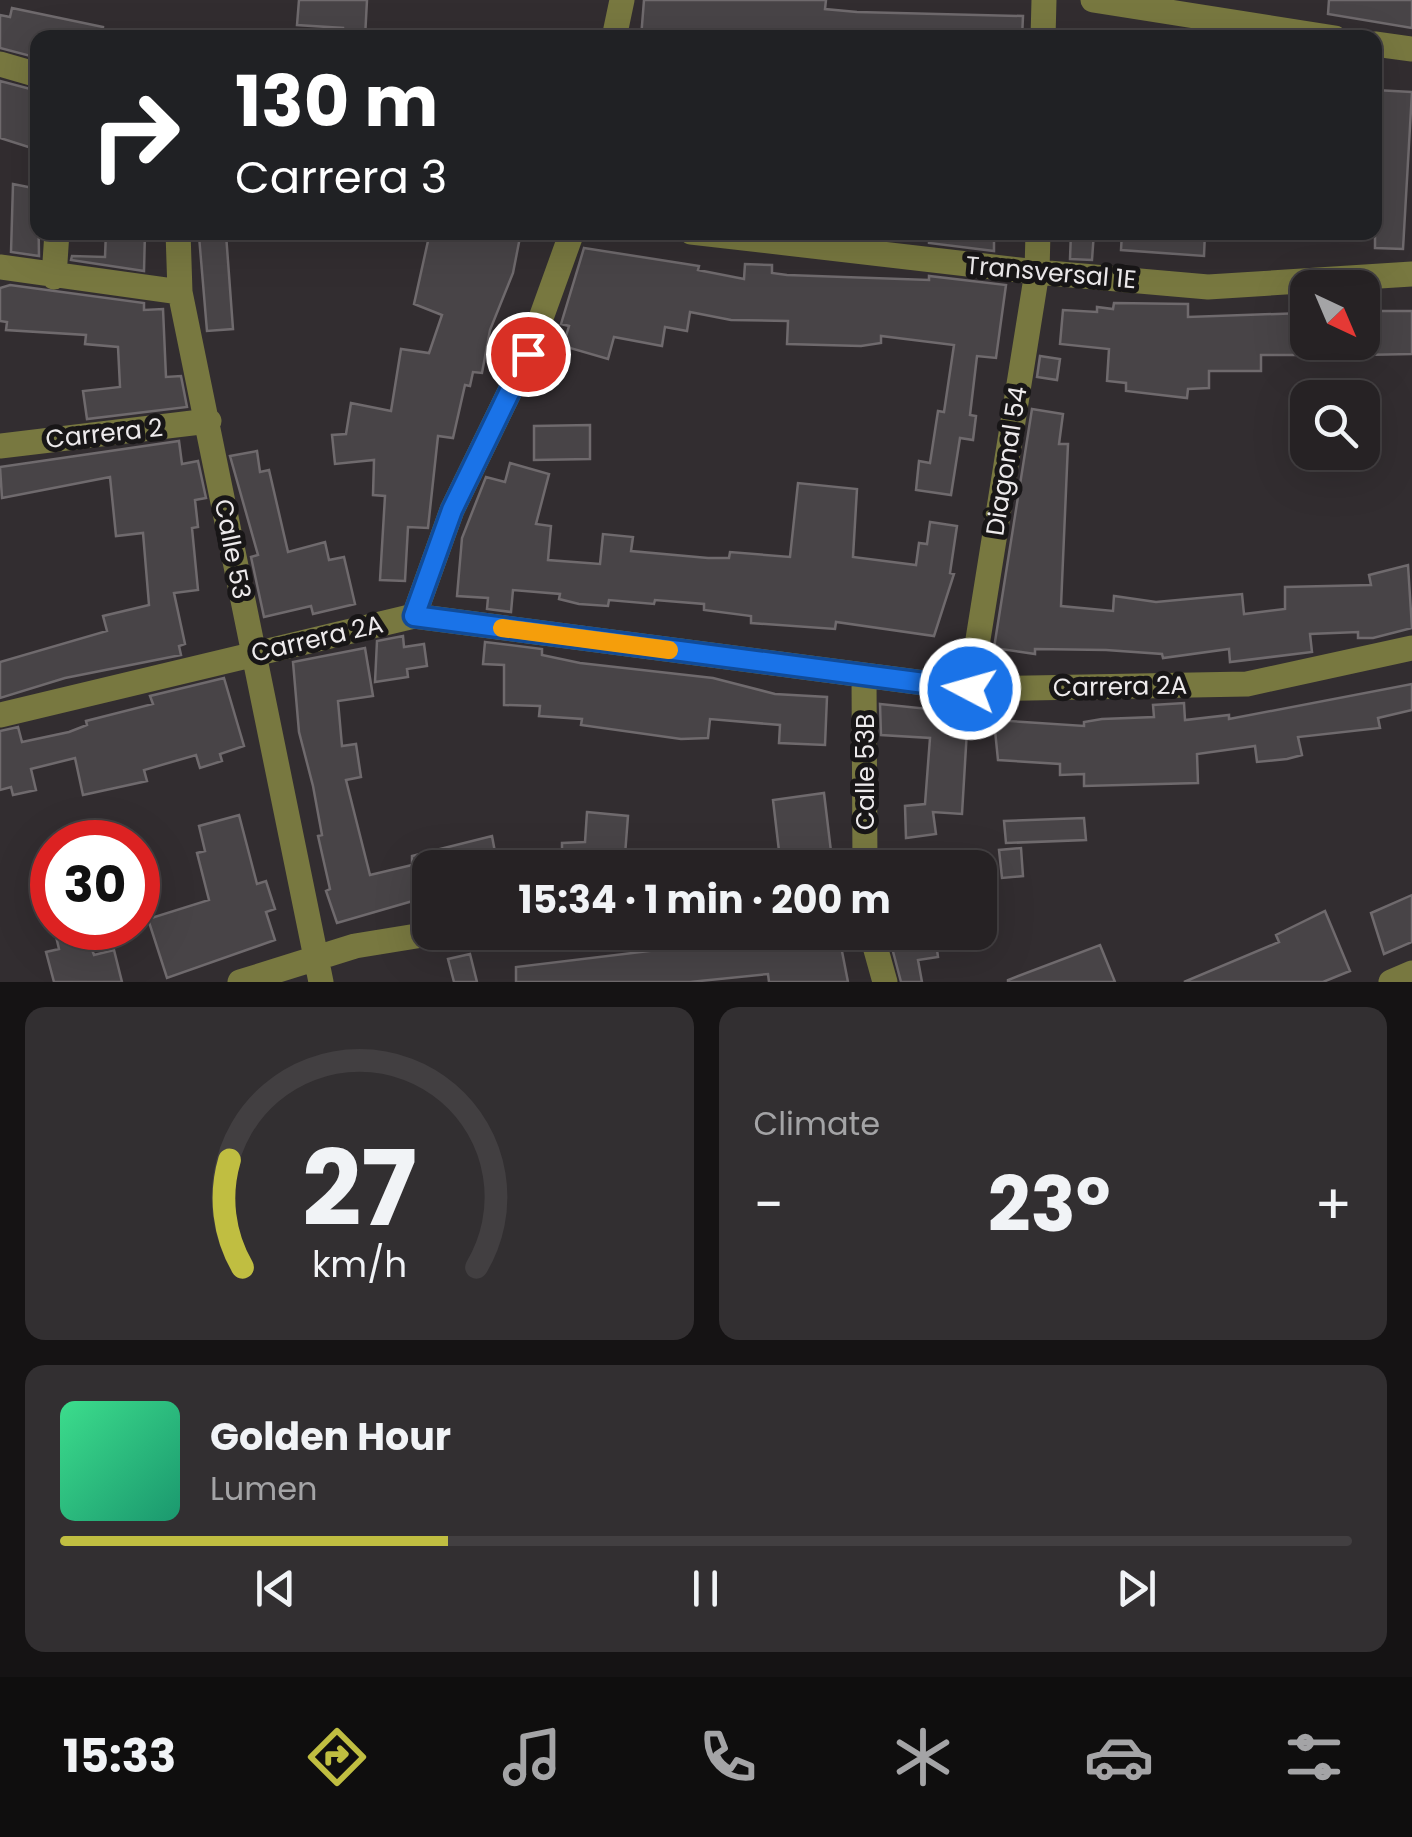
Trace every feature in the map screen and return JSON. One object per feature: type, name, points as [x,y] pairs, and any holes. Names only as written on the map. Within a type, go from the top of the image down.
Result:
[{"type":"street","points":[[616,30],[622,0]]},
{"type":"street","points":[[1043,30],[1044,0]]},
{"type":"street","points":[[1093,0],[1284,30]]},
{"type":"street","points":[[1382,45],[1412,49]]},
{"type":"street","points":[[0,64],[30,73]]},
{"type":"street","points":[[54,277],[56,240]]},
{"type":"street","name":"Calle 53","points":[[178,240],[180,292],[318,970]]},
{"type":"street","points":[[414,616],[452,510],[528,354],[569,240]]},
{"type":"street","name":"Transversal 1E","points":[[759,240],[1037,272],[1208,286],[1412,274]]},
{"type":"street","name":"Diagonal 54","points":[[970,689],[1037,272],[1038,240]]},
{"type":"street","points":[[0,267],[180,292]]},
{"type":"street","name":"Carrera 2","points":[[0,446],[208,421]]},
{"type":"street","name":"Carrera 2A","points":[[0,715],[414,616],[970,689],[1247,684],[1412,648]]},
{"type":"street","name":"Calle 53B","points":[[864,677],[865,850]]},
{"type":"street","points":[[240,982],[318,970],[355,946],[412,937]]},
{"type":"street","points":[[876,950],[885,982]]},
{"type":"street","points":[[1392,982],[1412,973]]},
{"type":"building","points":[[299,0],[367,0],[365,30],[297,25]]},
{"type":"building","points":[[644,0],[826,0],[825,9],[857,12],[1023,16],[1022,30],[642,30]]},
{"type":"building","points":[[1329,0],[1412,0],[1412,28],[1328,14]]},
{"type":"building","points":[[12,8],[103,30],[30,30],[30,56],[0,48],[0,15],[10,17]]},
{"type":"building","points":[[0,81],[30,89],[30,147],[0,138]]},
{"type":"building","points":[[1382,90],[1412,92],[1403,249],[1375,248],[1375,240],[1382,240]]},
{"type":"building","points":[[13,184],[30,187],[30,240],[39,240],[39,256],[11,252]]},
{"type":"building","points":[[106,240],[145,240],[144,271],[71,260],[72,256],[105,257]]},
{"type":"building","points":[[199,240],[226,240],[233,329],[207,331]]},
{"type":"building","points":[[428,240],[519,240],[513,273],[490,330],[482,373],[473,372],[470,386],[465,385],[453,438],[438,436],[428,528],[408,527],[405,581],[380,580],[385,496],[373,495],[374,460],[335,464],[332,435],[346,434],[351,403],[391,411],[401,349],[429,353],[442,315],[414,304]]},
{"type":"building","points":[[994,240],[994,251],[929,243]]},
{"type":"building","points":[[1071,240],[1093,240],[1092,260],[1070,259]]},
{"type":"building","points":[[1122,240],[1205,240],[1204,256],[1121,250]]},
{"type":"building","points":[[584,248],[699,266],[698,270],[744,279],[745,264],[772,265],[772,273],[787,275],[929,280],[929,276],[1006,285],[996,358],[977,356],[970,415],[976,416],[973,440],[960,438],[951,495],[916,490],[919,461],[930,463],[938,411],[944,412],[954,345],[881,336],[881,343],[861,346],[787,344],[788,321],[731,320],[690,312],[687,331],[665,327],[662,346],[614,337],[608,359],[563,346],[569,326],[561,324]]},
{"type":"building","points":[[10,285],[144,303],[144,310],[163,309],[166,377],[181,376],[187,407],[87,419],[83,391],[120,387],[118,347],[85,344],[86,335],[6,330],[7,322],[0,321],[0,288]]},
{"type":"building","points":[[1114,303],[1188,304],[1188,317],[1290,313],[1290,355],[1261,355],[1261,371],[1209,371],[1209,388],[1188,389],[1187,398],[1126,391],[1126,383],[1107,381],[1109,349],[1060,344],[1063,310],[1113,309]]},
{"type":"building","points":[[1380,311],[1412,311],[1412,354],[1380,355]]},
{"type":"building","points":[[1040,356],[1060,359],[1057,380],[1037,377]]},
{"type":"building","points":[[1032,409],[1063,414],[1059,444],[1068,444],[1061,606],[1113,611],[1114,596],[1156,602],[1242,594],[1244,614],[1285,609],[1285,587],[1371,585],[1369,575],[1408,565],[1412,628],[1373,638],[1358,638],[1358,632],[1310,634],[1312,652],[1230,662],[1229,649],[1163,658],[1162,654],[1106,650],[1035,649],[1035,654],[994,648]]},
{"type":"building","points":[[590,425],[590,459],[534,460],[534,426]]},
{"type":"building","points":[[179,441],[182,464],[198,461],[206,498],[195,500],[198,527],[192,528],[198,590],[174,593],[185,644],[179,646],[181,655],[65,678],[0,698],[0,662],[107,631],[103,616],[149,605],[143,533],[116,536],[110,477],[2,498],[0,467]]},
{"type":"building","points":[[257,451],[260,472],[269,470],[288,552],[325,542],[329,560],[344,557],[355,604],[313,614],[311,606],[264,617],[251,557],[258,555],[230,456]]},
{"type":"building","points":[[510,463],[549,474],[536,524],[551,526],[548,560],[600,564],[603,534],[633,537],[631,551],[708,558],[729,558],[730,552],[790,557],[798,483],[857,489],[853,557],[916,565],[919,543],[927,544],[930,522],[957,526],[950,573],[954,574],[934,636],[836,622],[835,629],[751,623],[751,616],[704,610],[704,604],[609,600],[608,606],[579,604],[559,599],[560,594],[513,590],[511,612],[487,609],[488,598],[457,596],[462,538],[486,477],[505,482]]},
{"type":"building","points":[[403,636],[404,647],[424,644],[427,666],[407,669],[408,677],[375,682],[377,641]]},
{"type":"building","points":[[485,642],[542,649],[542,655],[580,663],[713,678],[775,694],[827,697],[825,745],[779,743],[780,725],[710,719],[708,738],[681,739],[581,725],[582,719],[539,716],[540,706],[504,705],[504,665],[483,664]]},
{"type":"building","points":[[365,648],[373,696],[338,701],[342,746],[356,744],[361,777],[346,780],[370,875],[412,865],[412,901],[337,923],[326,891],[330,889],[318,836],[322,835],[299,732],[293,662]]},
{"type":"building","points":[[224,678],[244,746],[220,754],[222,761],[200,768],[196,755],[144,770],[147,781],[83,795],[75,758],[31,769],[36,790],[13,795],[11,787],[0,790],[0,731],[18,727],[22,742],[69,732],[87,725],[86,721],[153,704],[150,696]]},
{"type":"building","points":[[1412,684],[1412,710],[1378,718],[1380,728],[1298,737],[1302,755],[1257,762],[1255,746],[1197,754],[1198,783],[1084,786],[1084,774],[1060,775],[1060,764],[998,760],[994,720],[1084,726],[1084,722],[1102,719],[1154,717],[1153,705],[1184,703],[1185,720],[1229,715],[1229,719]]},
{"type":"building","points":[[880,704],[968,713],[962,814],[933,812],[936,834],[906,838],[905,806],[925,804],[930,738],[881,735]]},
{"type":"building","points":[[824,793],[831,850],[779,850],[773,800]]},
{"type":"building","points":[[587,812],[628,816],[625,850],[562,850],[562,843],[585,842]]},
{"type":"building","points":[[239,815],[257,884],[266,881],[275,909],[266,912],[275,940],[167,978],[158,950],[160,915],[209,900],[197,853],[205,851],[199,826]]},
{"type":"building","points":[[1084,818],[1086,840],[1006,843],[1004,821]]},
{"type":"building","points":[[492,836],[495,850],[436,850]]},
{"type":"building","points":[[1021,848],[1023,876],[1002,878],[999,850]]},
{"type":"building","points":[[1412,895],[1412,942],[1384,954],[1371,913]]},
{"type":"building","points":[[1325,911],[1350,971],[1323,982],[1184,982],[1279,942],[1276,935]]},
{"type":"building","points":[[1100,945],[1115,982],[1008,982],[1008,980]]},
{"type":"building","points":[[92,950],[94,955],[114,950],[122,982],[54,982],[46,952]]},
{"type":"building","points":[[657,950],[842,950],[848,982],[769,982],[768,974],[690,982],[516,982],[516,967]]},
{"type":"building","points":[[893,950],[937,950],[938,957],[918,960],[922,982],[901,982]]},
{"type":"building","points":[[470,954],[477,982],[454,982],[448,959]]},
{"type":"slow traffic","points":[[502,628],[669,650]]},
{"type":"route","points":[[528,354],[452,510],[414,616],[970,689]]}]
